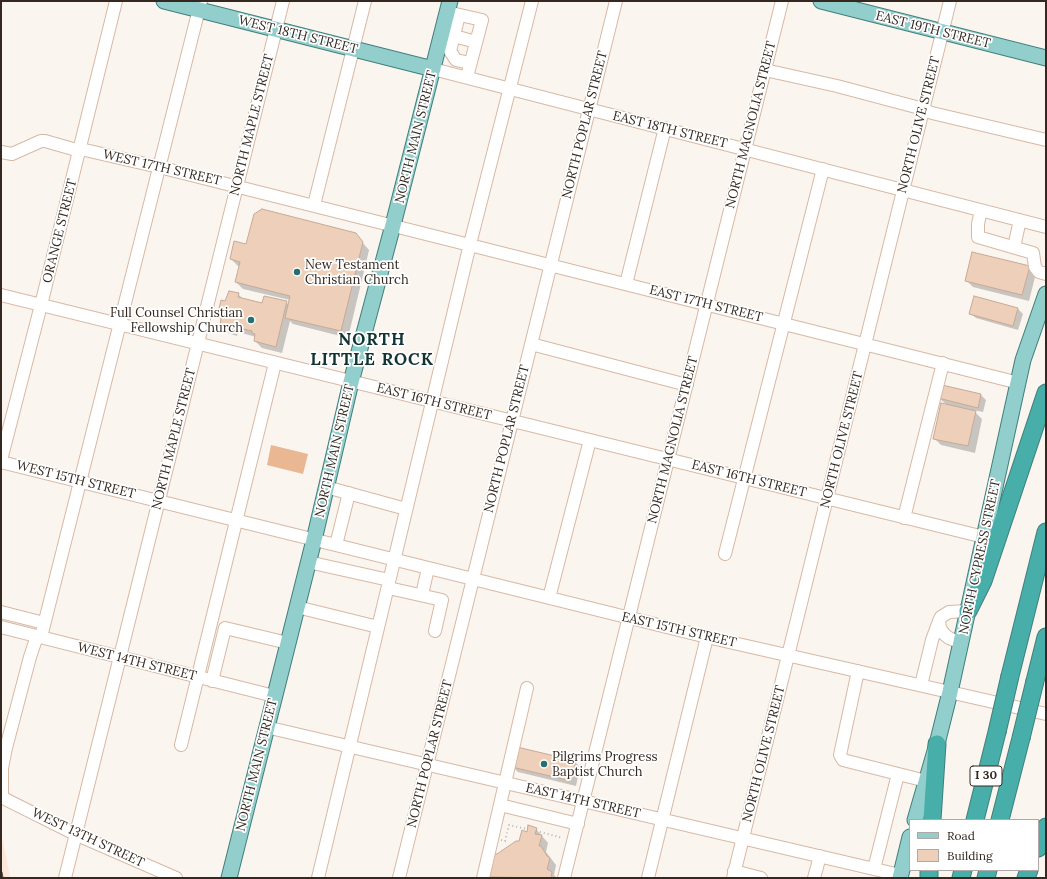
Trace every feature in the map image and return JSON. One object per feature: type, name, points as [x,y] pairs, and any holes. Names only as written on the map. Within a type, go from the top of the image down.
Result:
[{"type":"highway","points":[[968,611],[983,580],[1046,393]]},
{"type":"highway","name":"I 30","points":[[975,819],[1046,532]]},
{"type":"highway","name":"I 30","points":[[1000,819],[1046,637]]},
{"type":"highway","points":[[932,819],[937,744]]},
{"type":"highway","points":[[1039,845],[1046,827]]},
{"type":"main road","name":"WEST 18TH STREET","points":[[164,1],[200,5],[276,29],[433,69]]},
{"type":"main road","name":"EAST 19TH STREET","points":[[821,1],[860,6],[943,32],[1046,58]]},
{"type":"main road","name":"NORTH MAIN STREET","points":[[229,878],[314,540],[351,382],[433,69],[448,35],[452,9]]},
{"type":"main road","name":"NORTH CYPRESS STREET","points":[[915,819],[950,692],[1023,360],[1046,294]]},
{"type":"main road","points":[[900,877],[909,841]]},
{"type":"street","name":"ORANGE STREET","points":[[1,461],[42,305],[116,1]]},
{"type":"street","name":"NORTH MAPLE STREET","points":[[69,877],[75,834],[283,1]]},
{"type":"street","points":[[314,205],[365,1]]},
{"type":"street","points":[[318,878],[378,627],[391,585],[394,560],[406,508],[470,244],[532,1]]},
{"type":"street","name":"NORTH POPLAR STREET","points":[[399,878],[616,1]]},
{"type":"street","name":"NORTH MAGNOLIA STREET","points":[[564,878],[782,1]]},
{"type":"street","name":"NORTH OLIVE STREET","points":[[734,875],[950,1]]},
{"type":"street","points":[[2,797],[2,768],[6,748],[30,657],[38,637],[42,633],[200,5]]},
{"type":"street","points":[[452,9],[482,20],[467,76]]},
{"type":"street","points":[[470,63],[456,60],[450,51],[448,35],[476,42]]},
{"type":"street","name":"EAST 18TH STREET","points":[[433,69],[467,76],[589,109],[1046,226]]},
{"type":"street","points":[[765,70],[836,86],[932,113],[1046,140]]},
{"type":"street","points":[[626,284],[665,128]]},
{"type":"street","name":"WEST 17TH STREET","points":[[1,152],[12,154],[40,141],[159,167],[393,225]]},
{"type":"street","points":[[725,554],[823,169]]},
{"type":"street","points":[[981,210],[978,224],[978,237],[1033,253],[1035,267],[1039,272],[1046,274]]},
{"type":"street","points":[[1014,247],[1020,220]]},
{"type":"street","name":"EAST 17TH STREET","points":[[393,225],[1019,383]]},
{"type":"street","name":"EAST 16TH STREET","points":[[1,295],[984,537]]},
{"type":"street","points":[[531,344],[687,385]]},
{"type":"street","points":[[181,745],[275,363]]},
{"type":"street","points":[[904,518],[943,364]]},
{"type":"street","points":[[549,598],[590,440]]},
{"type":"street","name":"WEST 15TH STREET","points":[[1,461],[314,540]]},
{"type":"street","points":[[326,486],[406,508]]},
{"type":"street","points":[[336,545],[349,493]]},
{"type":"street","name":"EAST 15TH STREET","points":[[314,540],[707,637],[1046,714]]},
{"type":"street","points":[[308,562],[442,600],[435,631]]},
{"type":"street","points":[[422,595],[428,568]]},
{"type":"street","points":[[297,607],[378,627]]},
{"type":"street","points":[[920,685],[932,640],[941,617],[949,612],[968,611]]},
{"type":"street","points":[[1,612],[44,623]]},
{"type":"street","points":[[20,617],[22,633]]},
{"type":"street","points":[[939,622],[940,628],[944,634],[949,638],[961,642]]},
{"type":"street","name":"WEST 14TH STREET","points":[[1,627],[274,696]]},
{"type":"street","points":[[212,681],[225,628],[288,643]]},
{"type":"street","points":[[648,878],[707,637]]},
{"type":"street","points":[[858,671],[840,755],[843,760],[926,781]]},
{"type":"street","points":[[483,878],[527,688]]},
{"type":"street","name":"EAST 14TH STREET","points":[[266,727],[820,856],[900,877]]},
{"type":"street","points":[[874,869],[898,774]]},
{"type":"street","name":"WEST 13TH STREET","points":[[2,797],[75,834],[176,878]]},
{"type":"street","points":[[500,805],[578,824]]},
{"type":"street","points":[[814,878],[820,856]]},
{"type":"street","points":[[734,875],[761,878]]},
{"type":"shaded area","points":[[271,445],[308,454],[303,474],[267,465]]},
{"type":"shaded area","points":[[1,841],[3,841],[10,878],[1,878]]},
{"type":"building","name":"New Testament Christian Church","points":[[262,209],[356,233],[363,242],[341,331],[285,318],[290,296],[235,282],[240,262],[230,259],[234,241],[246,244],[254,214]]},
{"type":"building","points":[[972,252],[1030,266],[1022,295],[965,281]]},
{"type":"building","name":"Full Counsel Christian Fellowship Church","points":[[229,291],[239,293],[238,297],[262,303],[264,296],[287,301],[276,347],[254,341],[255,334],[252,333],[252,331],[231,326],[230,329],[220,327],[221,318],[217,317],[221,300],[225,301]]},
{"type":"building","points":[[974,296],[1018,308],[1013,326],[969,314]]},
{"type":"building","points":[[942,385],[981,394],[978,408],[938,398]]},
{"type":"building","points":[[941,403],[976,411],[968,446],[933,439]]},
{"type":"building","name":"Pilgrims Progress Baptist Church","points":[[517,747],[576,761],[571,781],[512,767]]},
{"type":"building","points":[[528,825],[537,828],[535,834],[542,835],[539,846],[541,846],[550,858],[547,869],[552,872],[551,878],[489,877],[494,854],[497,854],[516,841],[519,841],[522,830],[527,832]]},
{"type":"railway","points":[[1,872],[2,878]]},
{"type":"place","name":"New Testament Christian Church","points":[[297,272]]},
{"type":"place","name":"Full Counsel Christian Fellowship Church","points":[[251,320]]},
{"type":"place","name":"Pilgrims Progress Baptist Church","points":[[544,764]]},
{"type":"district","name":"NORTH LITTLE ROCK","points":[[372,350]]}]
